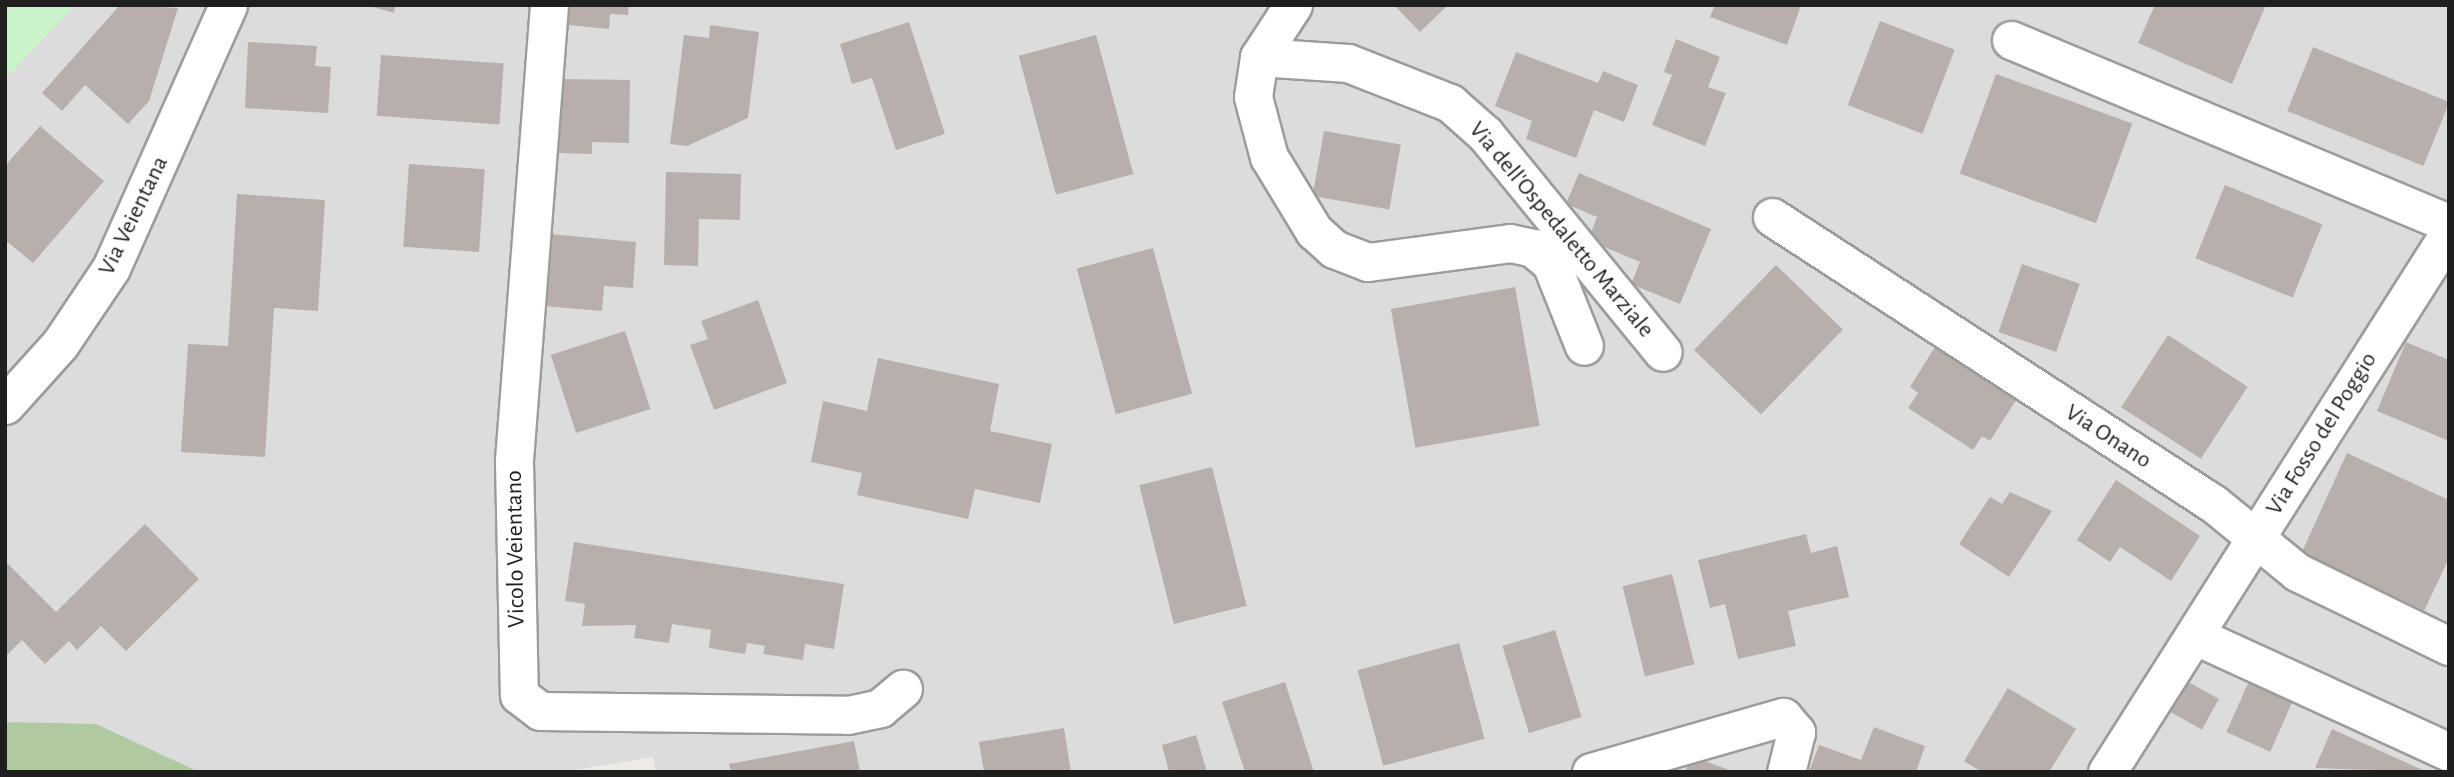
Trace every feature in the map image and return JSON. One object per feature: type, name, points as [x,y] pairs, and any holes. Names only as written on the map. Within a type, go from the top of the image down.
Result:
[{"type":"street","name":"Via Veientana","points":[[5,405],[60,344],[111,268],[228,5]]},
{"type":"street","name":"Vicolo Veientano","points":[[549,5],[514,462],[519,695],[540,711],[848,715],[880,708],[903,689]]},
{"type":"street","name":"Via dell'Ospedaletto Marziale","points":[[1293,5],[1259,57],[1253,97],[1262,142],[1284,187],[1324,242],[1368,262],[1510,243],[1533,248],[1551,263],[1584,346]]},
{"type":"street","points":[[2011,40],[2449,223]]},
{"type":"street","name":"Via dell'Ospedaletto Marziale","points":[[1259,57],[1348,63],[1450,103],[1485,134],[1663,352]]},
{"type":"street","name":"Via Onano","points":[[1772,217],[2214,504],[2297,572],[2449,646]]},
{"type":"street","name":"Via Fosso del Poggio","points":[[2107,772],[2198,637],[2256,539],[2449,233]]},
{"type":"street","points":[[2198,637],[2449,752]]},
{"type":"street","points":[[1591,772],[1783,718],[1796,732],[1786,772]]},
{"type":"shaded area","points":[[76,5],[2449,5],[2449,772],[656,772],[653,757],[564,772],[5,772],[5,78]]},
{"type":"green space","points":[[5,5],[76,5],[5,78]]},
{"type":"green space","points":[[5,722],[96,724],[199,772],[5,772]]},
{"type":"building","points":[[120,5],[178,8],[149,101],[128,124],[85,85],[62,111],[42,93]]},
{"type":"building","points":[[366,5],[395,5],[394,13]]},
{"type":"building","points":[[560,5],[629,5],[628,15],[610,14],[609,29],[559,24]]},
{"type":"building","points":[[1394,5],[1448,5],[1420,32]]},
{"type":"building","points":[[1715,5],[1801,5],[1787,45],[1710,17]]},
{"type":"building","points":[[2155,5],[2266,5],[2232,84],[2138,43]]},
{"type":"building","points":[[1880,21],[1955,50],[1922,134],[1848,105]]},
{"type":"building","points":[[909,22],[945,134],[896,150],[872,78],[852,84],[840,44]]},
{"type":"building","points":[[710,25],[759,32],[748,118],[687,146],[670,144],[684,35],[709,38]]},
{"type":"building","points":[[1096,35],[1133,174],[1056,195],[1019,56]]},
{"type":"building","points":[[1676,39],[1720,57],[1708,87],[1726,93],[1705,146],[1652,125],[1672,75],[1664,72]]},
{"type":"building","points":[[248,42],[317,46],[315,66],[331,67],[328,113],[245,108]]},
{"type":"building","points":[[2313,47],[2449,102],[2423,166],[2287,111]]},
{"type":"building","points":[[1516,52],[1598,83],[1603,71],[1638,85],[1624,122],[1594,110],[1576,158],[1526,139],[1532,121],[1495,106]]},
{"type":"building","points":[[381,55],[504,64],[499,124],[377,116]]},
{"type":"building","points":[[1996,74],[2132,124],[2096,223],[1960,174]]},
{"type":"building","points":[[560,79],[630,80],[629,143],[592,142],[592,154],[559,153]]},
{"type":"building","points":[[40,126],[104,181],[33,263],[5,240],[5,166]]},
{"type":"building","points":[[1324,131],[1401,145],[1389,210],[1313,196]]},
{"type":"building","points":[[409,164],[485,169],[479,252],[403,247]]},
{"type":"building","points":[[666,172],[741,174],[740,220],[699,219],[698,266],[664,265]]},
{"type":"building","points":[[1579,173],[1711,229],[1680,304],[1631,284],[1640,262],[1588,240],[1597,217],[1566,204]]},
{"type":"building","points":[[2225,185],[2322,224],[2293,298],[2195,258]]},
{"type":"building","points":[[237,194],[325,200],[318,311],[274,308],[265,457],[181,452],[188,344],[228,346]]},
{"type":"building","points":[[550,234],[636,242],[633,288],[604,286],[602,311],[544,306]]},
{"type":"building","points":[[1153,248],[1192,394],[1116,414],[1077,268]]},
{"type":"building","points":[[2022,264],[2080,284],[2056,352],[1999,332]]},
{"type":"building","points":[[1776,265],[1843,330],[1761,414],[1694,350]]},
{"type":"building","points":[[1515,287],[1539,426],[1415,448],[1391,309]]},
{"type":"building","points":[[758,300],[787,383],[714,410],[690,345],[708,339],[701,321]]},
{"type":"building","points":[[625,331],[650,409],[576,433],[551,355]]},
{"type":"building","points":[[2168,335],[2248,387],[2201,459],[2121,407]]},
{"type":"building","points":[[2406,342],[2449,360],[2449,441],[2377,411]]},
{"type":"building","points":[[1935,347],[2016,400],[1990,441],[1982,436],[1973,450],[1908,408],[1918,393],[1910,387]]},
{"type":"building","points":[[878,358],[999,384],[990,431],[1052,444],[1040,503],[975,489],[968,519],[857,495],[862,473],[811,462],[823,401],[867,411]]},
{"type":"building","points":[[2347,453],[2449,500],[2449,558],[2424,611],[2301,554]]},
{"type":"building","points":[[1212,467],[1247,606],[1174,624],[1139,485]]},
{"type":"building","points":[[2116,480],[2200,536],[2171,581],[2120,547],[2110,562],[2077,540]]},
{"type":"building","points":[[2010,492],[2052,511],[2009,577],[1959,544],[1990,497],[2002,504]]},
{"type":"building","points":[[145,524],[199,579],[126,651],[101,626],[77,650],[69,641],[45,664],[22,640],[5,657],[5,561],[56,612]]},
{"type":"building","points":[[1806,534],[1811,553],[1837,546],[1849,597],[1788,611],[1796,646],[1738,659],[1725,604],[1710,608],[1698,560]]},
{"type":"building","points":[[574,542],[844,584],[834,649],[805,644],[803,660],[763,654],[765,646],[747,643],[745,654],[709,648],[711,630],[672,624],[669,643],[634,638],[636,625],[582,626],[585,604],[565,601]]},
{"type":"building","points":[[1672,574],[1694,664],[1645,677],[1623,586]]},
{"type":"building","points":[[1555,630],[1582,717],[1529,733],[1502,646]]},
{"type":"building","points":[[1459,643],[1485,739],[1383,766],[1358,670]]},
{"type":"building","points":[[2254,670],[2298,690],[2270,752],[2226,732]]},
{"type":"building","points":[[2183,679],[2219,699],[2202,729],[2166,710]]},
{"type":"building","points":[[1285,682],[1314,772],[1245,772],[1222,702]]},
{"type":"building","points":[[2008,688],[2076,729],[2049,772],[1982,772],[1964,761]]},
{"type":"building","points":[[1874,727],[1925,746],[1916,772],[1809,772],[1819,745],[1861,760]]},
{"type":"building","points":[[1064,728],[1071,772],[984,772],[979,742]]},
{"type":"building","points":[[2332,729],[2427,772],[2315,768]]},
{"type":"building","points":[[1196,735],[1207,772],[1169,772],[1162,745]]},
{"type":"building","points":[[854,741],[860,772],[731,772],[729,764]]},
{"type":"building","points":[[1691,756],[1732,771],[1732,772],[1685,772]]}]
